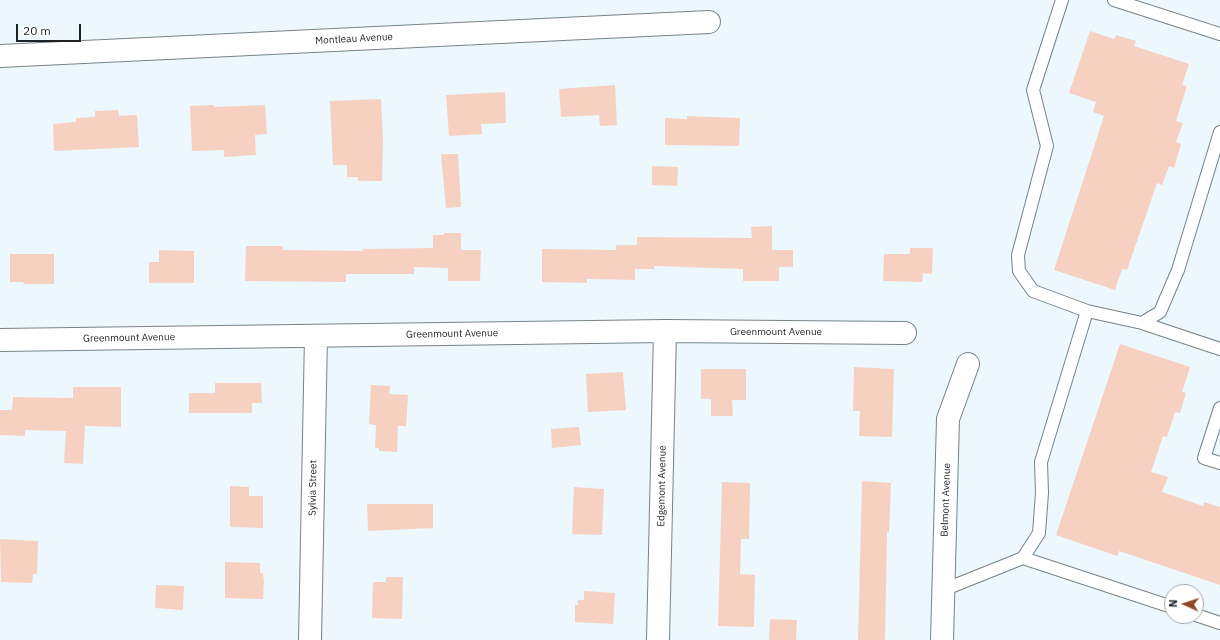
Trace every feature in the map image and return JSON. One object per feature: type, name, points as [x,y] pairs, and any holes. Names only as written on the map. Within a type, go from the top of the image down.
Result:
[{"type":"street","name":"Montleau Avenue","points":[[0,56],[709,22]]},
{"type":"street","name":"Greenmount Avenue","points":[[0,340],[665,331],[905,333]]},
{"type":"street","name":"Edgemont Avenue","points":[[658,640],[665,331]]},
{"type":"street","name":"Sylvia Street","points":[[310,640],[316,336]]},
{"type":"street","name":"Belmont Avenue","points":[[942,640],[948,419],[968,364]]},
{"type":"lane","points":[[1062,0],[1034,90],[1048,146],[1018,255],[1019,271],[1033,291],[1087,311],[1142,323],[1220,349]]},
{"type":"lane","points":[[1114,0],[1220,34]]},
{"type":"lane","points":[[1142,323],[1160,312],[1178,270],[1216,157],[1220,132]]},
{"type":"lane","points":[[943,590],[1023,558],[1040,533],[1042,493],[1041,462],[1087,311]]},
{"type":"lane","points":[[1220,408],[1204,458],[1220,463]]},
{"type":"lane","points":[[1023,558],[1164,604]]},
{"type":"lane","points":[[1204,618],[1220,623]]},
{"type":"building","points":[[1090,31],[1114,39],[1116,35],[1136,41],[1134,46],[1189,64],[1182,85],[1187,86],[1176,121],[1183,123],[1176,142],[1181,144],[1174,168],[1169,166],[1162,185],[1157,183],[1127,270],[1122,269],[1115,290],[1054,270],[1104,116],[1093,112],[1096,102],[1069,93]]},
{"type":"building","points":[[615,85],[617,125],[600,126],[599,115],[561,117],[559,89]]},
{"type":"building","points":[[505,92],[506,123],[481,124],[482,134],[449,136],[446,95]]},
{"type":"building","points":[[381,99],[383,140],[382,181],[358,181],[358,177],[347,177],[347,165],[333,165],[330,101]]},
{"type":"building","points":[[214,105],[214,107],[265,105],[267,134],[255,135],[256,155],[224,157],[224,150],[192,151],[190,106]]},
{"type":"building","points":[[118,110],[119,116],[137,115],[139,147],[54,151],[53,124],[76,122],[76,118],[95,117],[95,111]]},
{"type":"building","points":[[687,116],[740,118],[739,146],[665,145],[665,118],[687,119]]},
{"type":"building","points":[[441,154],[458,154],[461,207],[446,208]]},
{"type":"building","points":[[652,166],[678,167],[677,186],[652,185]]},
{"type":"building","points":[[772,226],[772,250],[793,250],[793,267],[779,267],[779,281],[743,281],[743,269],[654,266],[654,269],[635,269],[635,280],[587,279],[587,283],[542,282],[542,249],[616,250],[616,245],[637,245],[637,237],[752,238],[751,227]]},
{"type":"building","points":[[444,233],[461,233],[461,250],[481,250],[480,281],[448,281],[448,268],[414,267],[414,274],[346,274],[346,282],[245,281],[246,246],[283,246],[283,250],[363,251],[363,249],[433,248],[433,235],[444,235]]},
{"type":"building","points":[[910,248],[933,248],[932,274],[923,273],[922,282],[883,281],[884,254],[910,254]]},
{"type":"building","points":[[159,250],[194,251],[194,283],[149,283],[149,262],[159,262]]},
{"type":"building","points":[[10,254],[54,254],[54,284],[24,284],[23,282],[10,282]]},
{"type":"building","points":[[1120,344],[1190,367],[1182,392],[1186,393],[1180,413],[1175,412],[1167,437],[1163,436],[1151,472],[1168,477],[1162,492],[1203,506],[1204,502],[1220,507],[1220,585],[1119,551],[1117,556],[1056,535]]},
{"type":"building","points":[[854,367],[894,369],[892,437],[859,436],[860,411],[853,411]]},
{"type":"building","points":[[701,369],[746,369],[746,400],[732,400],[733,416],[711,416],[711,399],[701,399]]},
{"type":"building","points":[[623,372],[626,410],[588,412],[586,374]]},
{"type":"building","points":[[215,383],[261,383],[262,403],[252,403],[252,413],[189,413],[189,393],[215,393]]},
{"type":"building","points":[[371,385],[390,386],[389,394],[408,395],[406,426],[398,426],[397,452],[379,451],[379,448],[375,448],[376,425],[369,424]]},
{"type":"building","points":[[73,387],[121,387],[121,427],[85,426],[83,464],[64,463],[66,431],[25,430],[25,436],[0,435],[0,410],[12,410],[13,397],[73,398]]},
{"type":"building","points":[[579,427],[581,445],[552,448],[551,429]]},
{"type":"building","points":[[862,481],[891,483],[889,533],[887,532],[885,640],[858,640]]},
{"type":"building","points":[[722,482],[750,483],[749,539],[741,539],[740,574],[755,575],[754,627],[718,626]]},
{"type":"building","points":[[230,486],[249,487],[249,496],[263,496],[263,528],[230,526]]},
{"type":"building","points":[[574,487],[604,489],[602,535],[572,534]]},
{"type":"building","points":[[367,504],[433,504],[433,528],[368,531]]},
{"type":"building","points":[[0,539],[38,541],[37,574],[33,574],[32,583],[1,582]]},
{"type":"building","points":[[225,562],[260,563],[260,573],[263,573],[264,582],[263,599],[225,598]]},
{"type":"building","points":[[386,577],[403,577],[402,619],[372,618],[373,582],[386,582]]},
{"type":"building","points":[[156,585],[184,586],[183,610],[155,608]]},
{"type":"building","points":[[584,591],[615,593],[613,624],[575,622],[575,605],[578,605],[578,600],[584,600]]},
{"type":"building","points":[[770,619],[797,620],[796,640],[769,640]]}]
